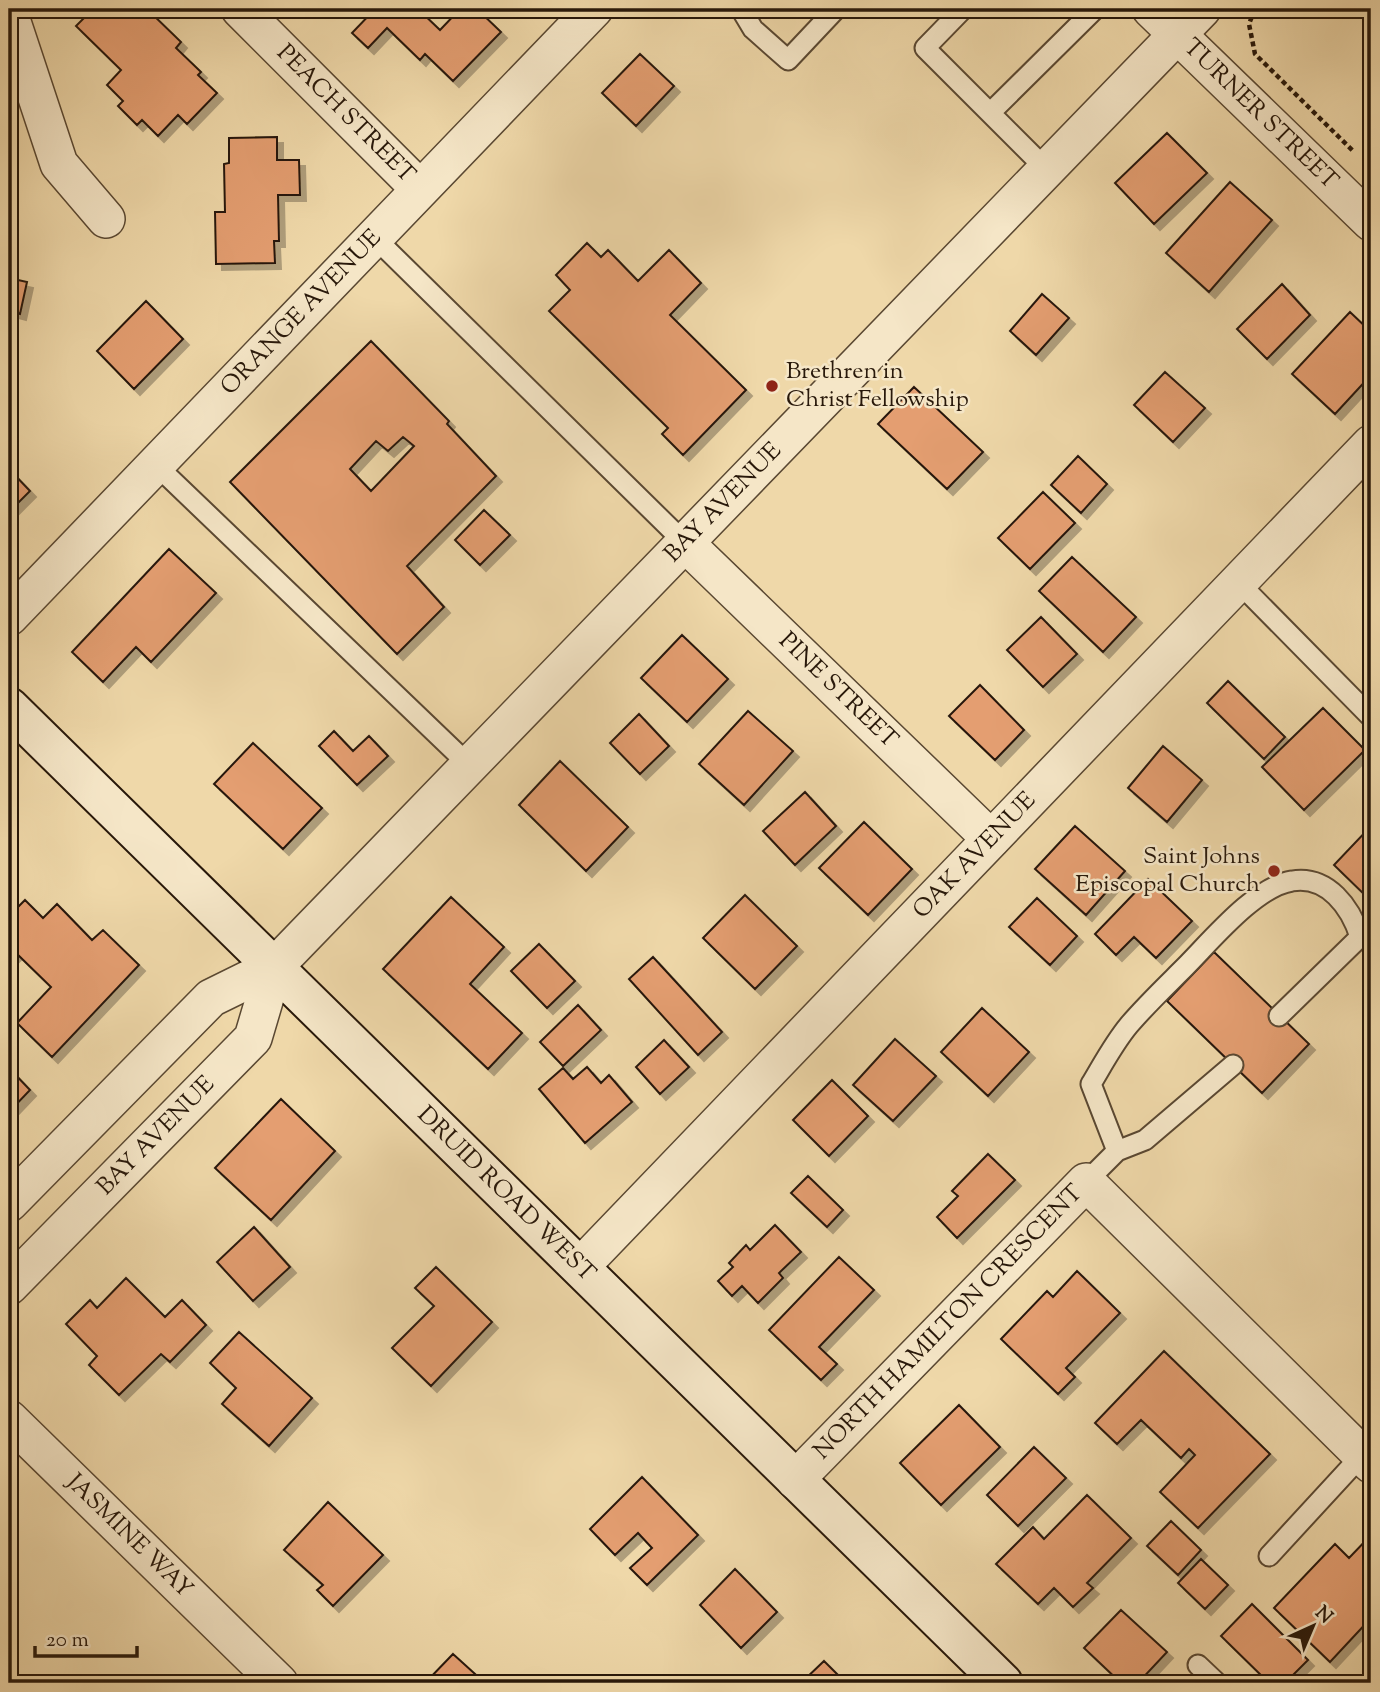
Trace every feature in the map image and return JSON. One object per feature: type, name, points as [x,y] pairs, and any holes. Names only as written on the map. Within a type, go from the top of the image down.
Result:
[{"type":"street","name":"PEACH STREET","points":[[240,9],[420,189]]},
{"type":"street","name":"ORANGE AVENUE","points":[[9,617],[594,9]]},
{"type":"street","name":"TURNER STREET","points":[[1150,9],[1371,222]]},
{"type":"street","name":"BAY AVENUE","points":[[9,1203],[211,998],[274,967],[1202,9]]},
{"type":"street","points":[[9,13],[60,164],[106,219]]},
{"type":"street","name":"OAK AVENUE","points":[[580,1267],[1371,444]]},
{"type":"street","name":"PINE STREET","points":[[684,542],[991,839]]},
{"type":"street","name":"DRUID ROAD WEST","points":[[9,707],[1003,1683]]},
{"type":"street","name":"BAY AVENUE","points":[[9,1286],[253,1038],[274,967]]},
{"type":"street","name":"NORTH HAMILTON CRESCENT","points":[[795,1480],[1086,1182],[1367,1460]]},
{"type":"street","name":"JASMINE WAY","points":[[9,1419],[279,1683]]},
{"type":"lane","points":[[741,9],[753,29],[788,60],[836,9]]},
{"type":"lane","points":[[962,9],[925,48],[1046,169]]},
{"type":"lane","points":[[990,113],[1095,9]]},
{"type":"lane","points":[[374,237],[684,542]]},
{"type":"lane","points":[[155,464],[469,765]]},
{"type":"lane","points":[[1238,582],[1371,717]]},
{"type":"lane","points":[[1117,1151],[1091,1084],[1128,1027],[1237,914],[1278,885],[1294,880],[1330,890],[1345,903],[1360,937],[1279,1016]]},
{"type":"lane","points":[[1086,1182],[1117,1151],[1145,1140],[1233,1065]]},
{"type":"lane","points":[[1269,1556],[1367,1460]]},
{"type":"lane","points":[[1198,1665],[1217,1683]]},
{"type":"path","points":[[1255,9],[1249,24],[1255,54],[1362,159]]},
{"type":"building","points":[[93,9],[147,9],[181,42],[176,48],[201,72],[198,75],[217,93],[187,124],[178,115],[158,136],[142,120],[137,125],[118,106],[123,101],[107,85],[121,70],[76,26]]},
{"type":"building","points":[[375,9],[418,9],[440,30],[460,9],[477,9],[501,32],[453,81],[425,54],[420,60],[387,28],[368,48],[352,33]]},
{"type":"building","points":[[640,54],[674,86],[636,126],[602,93]]},
{"type":"building","points":[[1167,133],[1207,173],[1154,224],[1115,183]]},
{"type":"building","points":[[277,137],[277,160],[299,160],[300,195],[278,195],[279,241],[274,241],[275,263],[216,264],[215,212],[225,212],[224,164],[229,163],[229,138]]},
{"type":"building","points":[[1230,182],[1272,220],[1209,292],[1166,253]]},
{"type":"building","points":[[587,243],[601,257],[608,250],[638,281],[669,250],[701,283],[670,315],[746,390],[683,455],[662,434],[668,428],[549,311],[570,290],[556,275]]},
{"type":"building","points":[[9,278],[27,282],[20,314],[9,311]]},
{"type":"building","points":[[1282,284],[1310,315],[1267,359],[1237,329]]},
{"type":"building","points":[[1042,294],[1069,318],[1036,355],[1010,331]]},
{"type":"building","points":[[146,301],[183,339],[134,389],[97,351]]},
{"type":"building","points":[[1350,312],[1371,332],[1371,375],[1335,414],[1292,374]]},
{"type":"building","points":[[371,341],[449,421],[447,424],[496,476],[407,566],[444,607],[397,654],[230,482]],"holes":[[[403,437],[414,446],[371,491],[350,469],[376,441],[388,451]]]},
{"type":"building","points":[[1165,372],[1205,408],[1173,442],[1134,405]]},
{"type":"building","points":[[914,387],[983,452],[947,489],[878,424]]},
{"type":"building","points":[[1078,456],[1107,484],[1081,513],[1051,485]]},
{"type":"building","points":[[9,469],[30,491],[9,512]]},
{"type":"building","points":[[1043,492],[1075,523],[1030,569],[998,538]]},
{"type":"building","points":[[484,510],[510,535],[480,565],[455,540]]},
{"type":"building","points":[[169,549],[216,593],[151,662],[136,647],[103,682],[72,652]]},
{"type":"building","points":[[1072,557],[1136,617],[1103,652],[1039,591]]},
{"type":"building","points":[[1041,617],[1077,654],[1043,687],[1007,650]]},
{"type":"building","points":[[682,635],[728,679],[687,722],[641,678]]},
{"type":"building","points":[[1228,681],[1285,737],[1264,759],[1207,703]]},
{"type":"building","points":[[980,685],[1024,730],[995,760],[949,716]]},
{"type":"building","points":[[1323,708],[1365,750],[1304,810],[1262,767]]},
{"type":"building","points":[[748,711],[793,751],[744,805],[699,764]]},
{"type":"building","points":[[639,714],[669,746],[640,774],[610,743]]},
{"type":"building","points":[[334,731],[353,751],[369,736],[388,756],[357,785],[319,746]]},
{"type":"building","points":[[253,743],[322,808],[283,849],[214,784]]},
{"type":"building","points":[[1163,746],[1202,780],[1167,822],[1128,788]]},
{"type":"building","points":[[560,761],[628,827],[586,871],[519,805]]},
{"type":"building","points":[[805,792],[836,826],[795,865],[763,831]]},
{"type":"building","points":[[864,822],[912,869],[868,915],[819,868]]},
{"type":"building","points":[[1075,826],[1125,871],[1086,915],[1035,869]]},
{"type":"building","points":[[1371,826],[1371,901],[1334,865]]},
{"type":"building","points":[[1148,879],[1192,921],[1156,958],[1134,937],[1116,955],[1095,934]]},
{"type":"building","points":[[745,895],[797,946],[755,989],[703,938]]},
{"type":"building","points":[[451,897],[504,947],[470,984],[522,1033],[488,1069],[383,969]]},
{"type":"building","points":[[1037,898],[1077,936],[1050,965],[1009,927]]},
{"type":"building","points":[[25,900],[43,918],[57,904],[92,940],[103,930],[139,965],[52,1057],[17,1023],[51,987],[16,953],[9,960],[9,916]]},
{"type":"building","points":[[539,944],[575,981],[547,1008],[511,971]]},
{"type":"building","points":[[1214,952],[1309,1044],[1262,1093],[1167,1001]]},
{"type":"building","points":[[653,957],[722,1032],[698,1055],[629,979]]},
{"type":"building","points":[[578,1005],[601,1030],[563,1066],[540,1042]]},
{"type":"building","points":[[982,1008],[1029,1052],[988,1096],[941,1052]]},
{"type":"building","points":[[895,1039],[936,1076],[893,1121],[853,1085]]},
{"type":"building","points":[[664,1040],[689,1067],[660,1094],[636,1067]]},
{"type":"building","points":[[587,1067],[601,1083],[609,1075],[632,1102],[585,1143],[539,1089],[563,1068],[573,1079]]},
{"type":"building","points":[[9,1068],[30,1090],[9,1112]]},
{"type":"building","points":[[832,1080],[868,1116],[829,1156],[793,1120]]},
{"type":"building","points":[[281,1099],[335,1151],[271,1220],[215,1168]]},
{"type":"building","points":[[988,1154],[1015,1180],[957,1238],[937,1217],[958,1196],[952,1191]]},
{"type":"building","points":[[808,1176],[843,1210],[827,1227],[791,1193]]},
{"type":"building","points":[[775,1225],[801,1252],[779,1273],[783,1278],[758,1303],[742,1286],[732,1296],[718,1281],[733,1267],[729,1263],[746,1245],[750,1250]]},
{"type":"building","points":[[254,1227],[290,1267],[253,1301],[217,1262]]},
{"type":"building","points":[[839,1257],[874,1290],[819,1347],[837,1364],[821,1380],[769,1330]]},
{"type":"building","points":[[436,1267],[492,1322],[431,1386],[392,1348],[434,1306],[415,1288]]},
{"type":"building","points":[[1077,1271],[1120,1313],[1066,1368],[1075,1377],[1058,1394],[1001,1339],[1047,1291],[1053,1297]]},
{"type":"building","points":[[126,1278],[165,1317],[182,1300],[206,1325],[170,1362],[161,1354],[119,1395],[89,1365],[97,1356],[66,1324],[90,1300],[97,1308]]},
{"type":"building","points":[[239,1332],[312,1398],[269,1446],[222,1404],[236,1388],[210,1363]]},
{"type":"building","points":[[1164,1351],[1270,1454],[1198,1528],[1160,1492],[1195,1455],[1189,1449],[1181,1458],[1141,1420],[1117,1444],[1095,1423]]},
{"type":"building","points":[[959,1405],[1000,1447],[941,1505],[900,1463]]},
{"type":"building","points":[[1034,1447],[1066,1478],[1018,1526],[987,1495]]},
{"type":"building","points":[[642,1477],[698,1535],[647,1585],[630,1568],[652,1548],[638,1533],[615,1555],[590,1529]]},
{"type":"building","points":[[1087,1495],[1131,1538],[1087,1583],[1093,1588],[1073,1607],[1054,1588],[1038,1604],[996,1564],[1033,1527],[1044,1539]]},
{"type":"building","points":[[328,1502],[383,1555],[333,1606],[317,1590],[323,1585],[284,1550]]},
{"type":"building","points":[[1171,1521],[1201,1550],[1178,1575],[1147,1546]]},
{"type":"building","points":[[1371,1535],[1371,1618],[1330,1662],[1274,1608],[1335,1544],[1349,1558]]},
{"type":"building","points":[[1201,1559],[1228,1585],[1205,1609],[1178,1583]]},
{"type":"building","points":[[735,1569],[777,1612],[741,1648],[700,1605]]},
{"type":"building","points":[[1252,1604],[1308,1660],[1285,1683],[1269,1683],[1221,1636]]},
{"type":"building","points":[[1121,1610],[1167,1652],[1138,1683],[1121,1683],[1084,1648]]},
{"type":"building","points":[[453,1654],[485,1683],[425,1683]]},
{"type":"building","points":[[824,1661],[846,1683],[801,1683]]},
{"type":"place","name":"Brethren in Christ Fellowship","points":[[772,386]]},
{"type":"place","name":"Saint Johns Episcopal Church","points":[[1274,871]]}]
